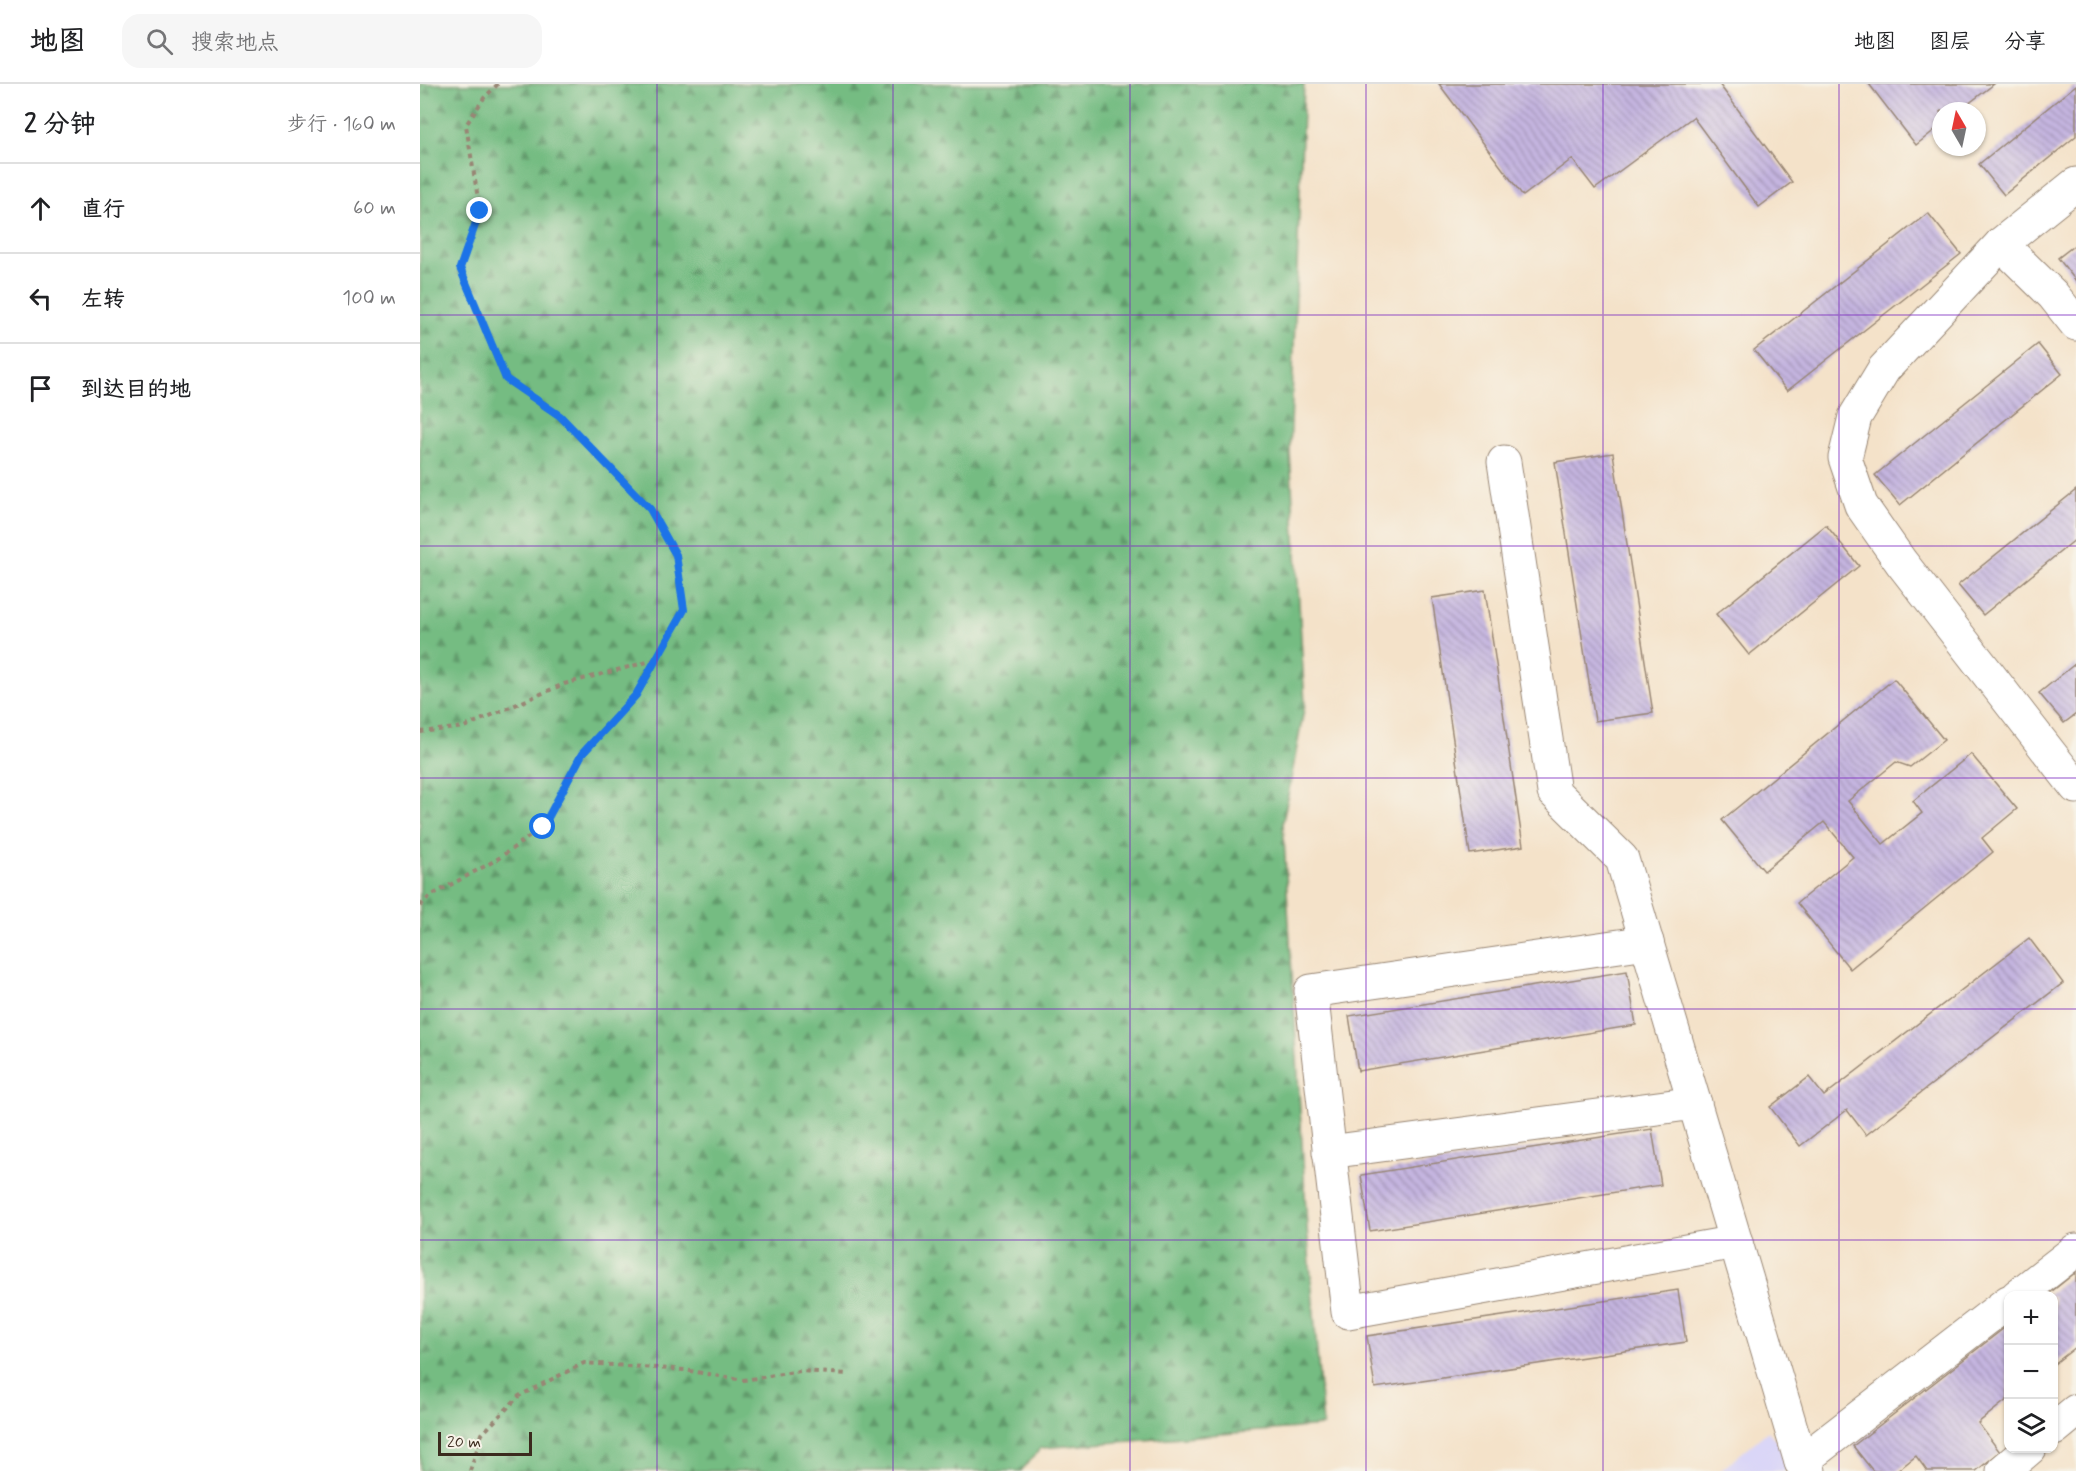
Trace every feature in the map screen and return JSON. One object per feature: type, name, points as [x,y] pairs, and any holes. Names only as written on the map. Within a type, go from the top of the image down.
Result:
[{"type":"street","points":[[2076,184],[2001,244],[1884,369],[1856,417],[1845,458],[1861,505],[1868,515],[1908,571],[2076,787]]},
{"type":"street","points":[[2001,244],[2054,295],[2076,324]]},
{"type":"street","points":[[1504,462],[1554,792],[1622,859],[1805,1467],[2004,1305]]},
{"type":"street","points":[[1647,942],[1311,991],[1348,1312],[1736,1242]]},
{"type":"street","points":[[1329,1152],[1695,1103]]},
{"type":"street","points":[[2023,1291],[2076,1250]]},
{"type":"street","points":[[2058,1427],[2076,1411]]},
{"type":"street","points":[[2003,1471],[2025,1453]]},
{"type":"path","points":[[420,906],[430,896],[496,860],[543,827],[582,754],[636,695],[684,610],[676,555],[650,509],[560,416],[506,379],[460,268],[480,211],[466,125],[484,98],[498,84]]},
{"type":"path","points":[[420,732],[464,727],[564,684],[656,660]]},
{"type":"path","points":[[470,1471],[482,1434],[519,1396],[584,1363],[685,1370],[744,1380],[800,1371],[848,1374]]},
{"type":"shaded area","points":[[1768,1431],[1801,1471],[1720,1471]]},
{"type":"green space","points":[[420,84],[1304,84],[1290,452],[1305,704],[1283,822],[1307,1227],[1323,1426],[1041,1448],[1021,1471],[420,1471]]},
{"type":"building","points":[[1439,84],[1719,84],[1792,182],[1759,207],[1693,117],[1595,189],[1572,159],[1523,196]]},
{"type":"building","points":[[1869,84],[1994,84],[1971,102],[1932,102],[1932,132],[1916,145]]},
{"type":"building","points":[[2076,85],[2076,136],[2004,195],[1979,164]]},
{"type":"building","points":[[1928,213],[1961,254],[1787,391],[1754,350]]},
{"type":"building","points":[[2076,244],[2076,281],[2058,258]]},
{"type":"building","points":[[2038,344],[2062,374],[1900,505],[1875,475]]},
{"type":"building","points":[[1613,453],[1653,713],[1595,721],[1555,462]]},
{"type":"building","points":[[2076,490],[2076,539],[1983,615],[1958,585]]},
{"type":"building","points":[[1826,525],[1859,566],[1749,655],[1716,614]]},
{"type":"building","points":[[1485,590],[1523,846],[1470,854],[1432,598]]},
{"type":"building","points":[[2076,663],[2076,714],[2064,723],[2039,693]]},
{"type":"building","points":[[1894,679],[1944,740],[1910,767],[1896,762],[1848,801],[1883,844],[1922,813],[1913,801],[1971,754],[2017,809],[1982,838],[1993,852],[1850,969],[1797,903],[1853,857],[1824,822],[1764,871],[1722,820]]},
{"type":"building","points":[[2029,938],[2063,983],[1866,1135],[1847,1110],[1800,1146],[1770,1107],[1809,1077],[1824,1096]]},
{"type":"building","points":[[1627,971],[1636,1025],[1358,1071],[1349,1016]]},
{"type":"building","points":[[1652,1129],[1661,1185],[1370,1231],[1361,1175]]},
{"type":"building","points":[[2076,1272],[2076,1347],[2058,1361],[2058,1291],[2052,1291]]},
{"type":"building","points":[[1678,1290],[1686,1342],[1375,1388],[1367,1336]]},
{"type":"building","points":[[2004,1328],[2004,1402],[1978,1423],[2000,1452],[1976,1471],[1927,1471],[1916,1456],[1897,1471],[1873,1471],[1853,1446]]},
{"type":"route","points":[[480,211],[460,268],[506,379],[560,416],[650,509],[676,555],[684,610],[636,695],[582,754],[543,827]]}]
